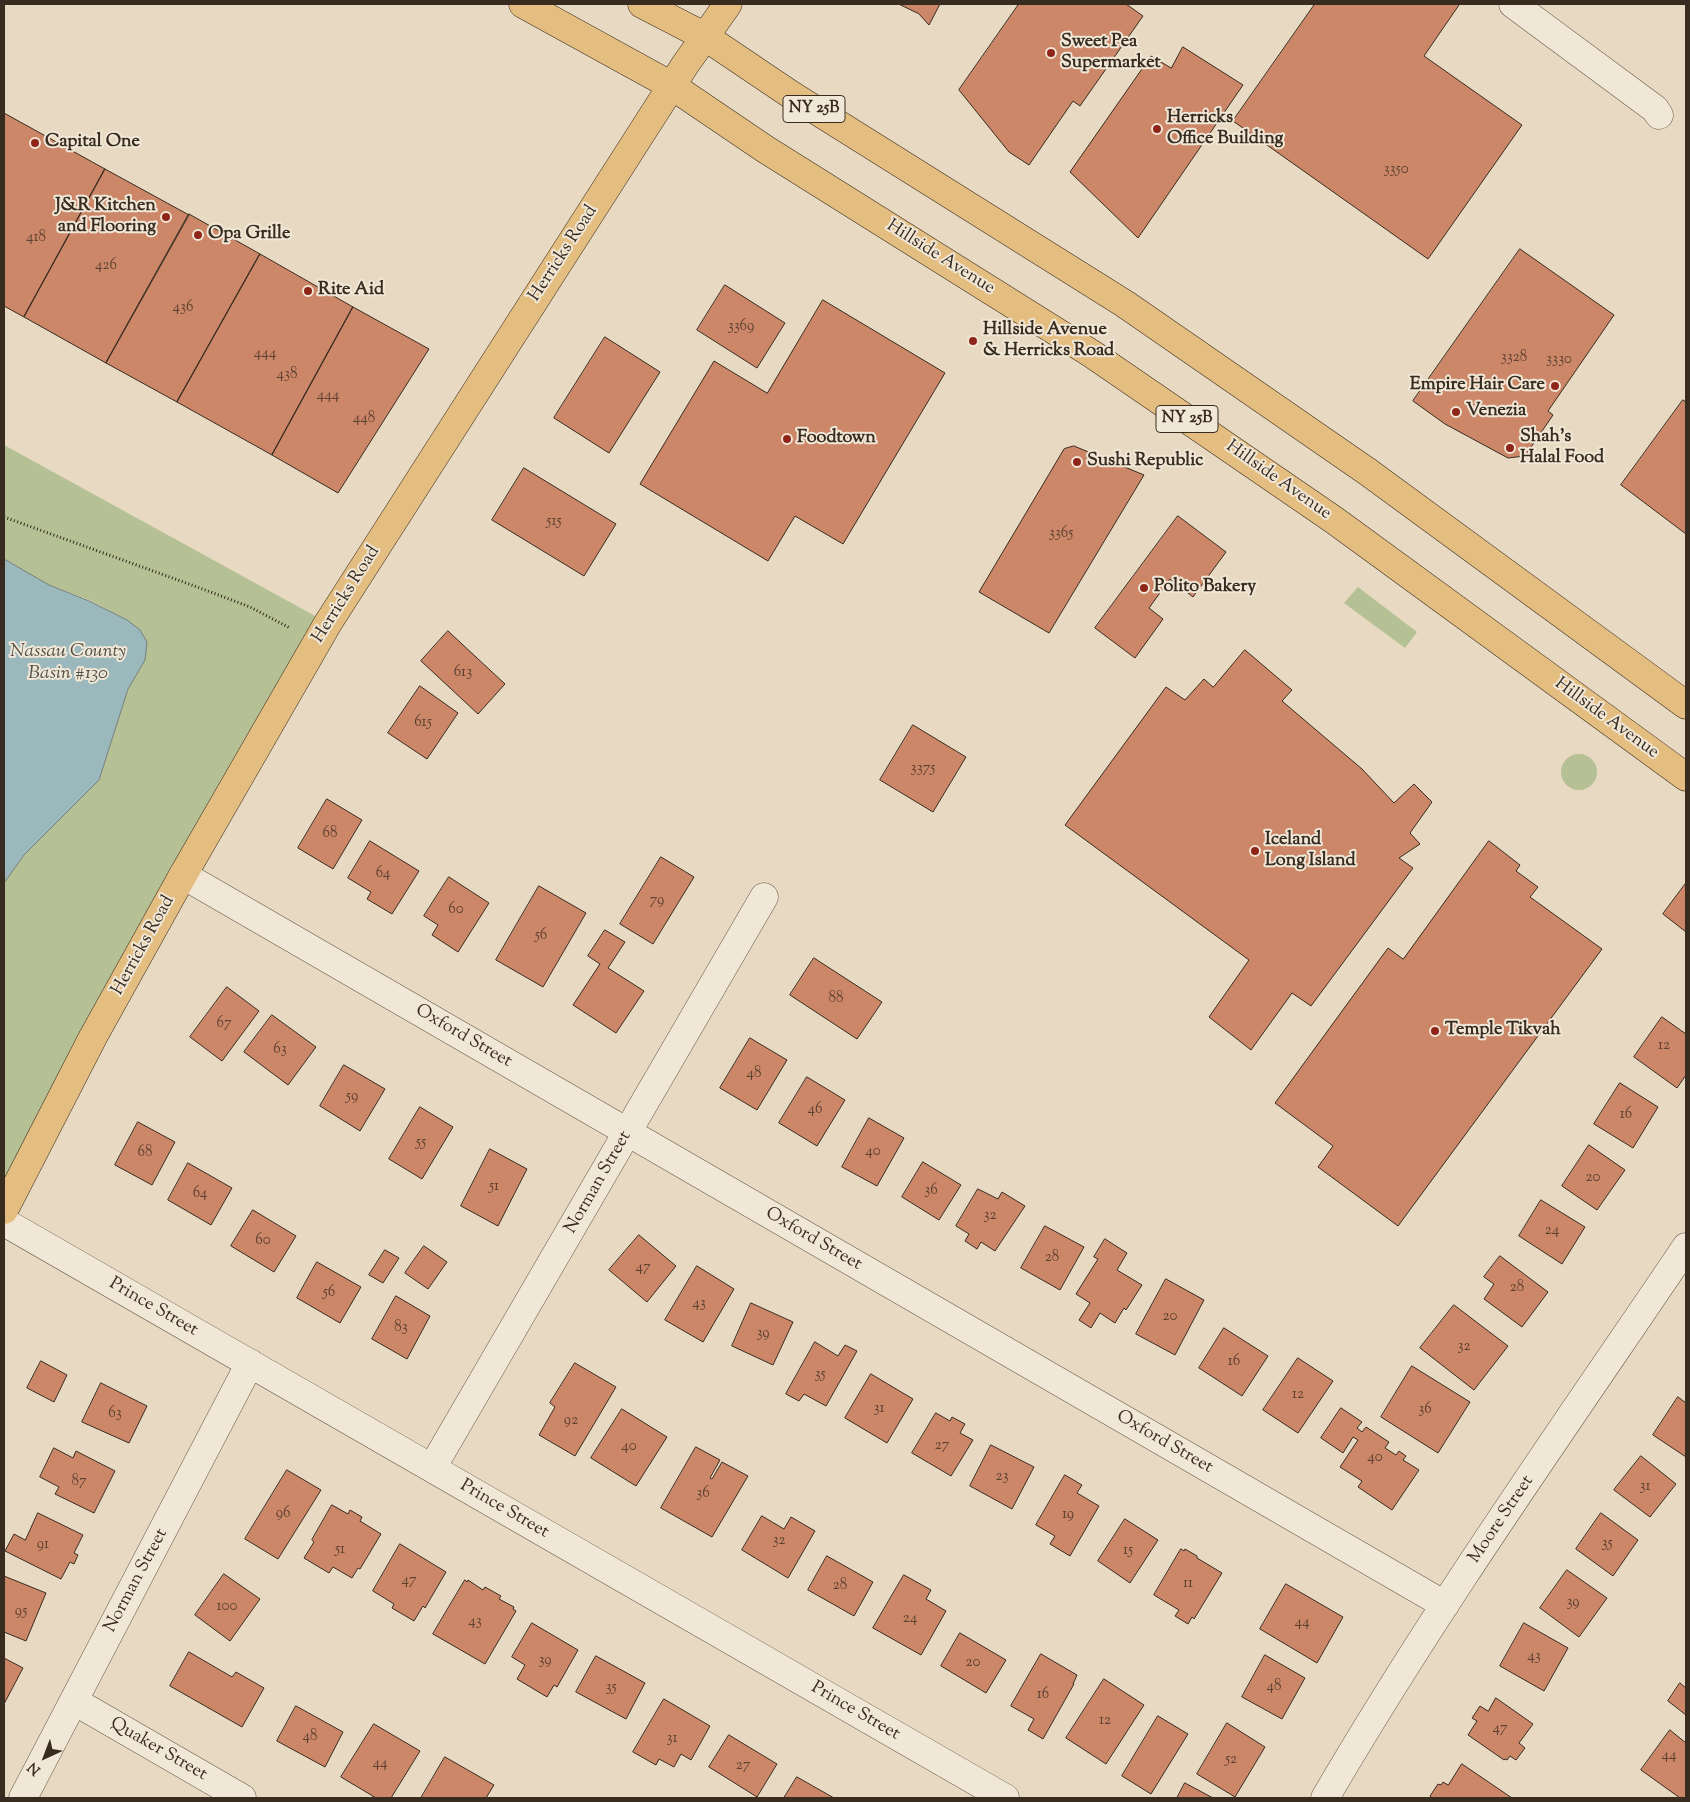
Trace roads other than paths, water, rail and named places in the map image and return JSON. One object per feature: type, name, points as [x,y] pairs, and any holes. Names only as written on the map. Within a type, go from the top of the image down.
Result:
[{"type":"main road","name":"Hillside Avenue","points":[[523,4],[672,86],[765,149],[1092,354],[1334,520],[1686,777]]},
{"type":"main road","name":"NY 25B","points":[[642,4],[704,36],[790,94],[1125,304],[1368,472],[1686,705]]},
{"type":"main road","name":"Herricks Road","points":[[4,1210],[92,1037],[317,643],[465,407],[704,36],[728,4]]},
{"type":"street","points":[[1513,4],[1655,109],[1659,114]]},
{"type":"street","name":"Oxford Street","points":[[183,875],[1444,1605]]},
{"type":"street","name":"Norman Street","points":[[432,1468],[764,896]]},
{"type":"street","name":"Prince Street","points":[[4,1222],[1005,1798]]},
{"type":"street","name":"Moore Street","points":[[1325,1798],[1375,1712],[1444,1605],[1686,1247]]},
{"type":"street","name":"Norman Street","points":[[23,1798],[250,1364]]},
{"type":"street","name":"Quaker Street","points":[[74,1701],[242,1798]]},
{"type":"water","name":"Nassau County Basin #130","points":[[4,559],[49,585],[89,601],[127,620],[140,630],[147,642],[145,660],[128,689],[99,780],[24,855],[4,883]]},
{"type":"place","name":"Sweet Pea Supermarket","points":[[1051,53]]},
{"type":"place","name":"Herricks Office Building","points":[[1157,129]]},
{"type":"place","name":"Capital One","points":[[35,143]]},
{"type":"place","name":"J&R Kitchen and Flooring","points":[[166,217]]},
{"type":"place","name":"Opa Grille","points":[[198,235]]},
{"type":"place","name":"Rite Aid","points":[[308,291]]},
{"type":"place","name":"Hillside Avenue & Herricks Road","points":[[973,341]]},
{"type":"place","name":"Empire Hair Care","points":[[1555,386]]},
{"type":"place","name":"Venezia","points":[[1456,412]]},
{"type":"place","name":"Foodtown","points":[[787,439]]},
{"type":"place","name":"Shah's Halal Food","points":[[1510,448]]},
{"type":"place","name":"Sushi Republic","points":[[1077,462]]},
{"type":"place","name":"Polito Bakery","points":[[1144,588]]},
{"type":"place","name":"Iceland Long Island","points":[[1255,851]]},
{"type":"place","name":"Temple Tikvah","points":[[1435,1031]]}]
